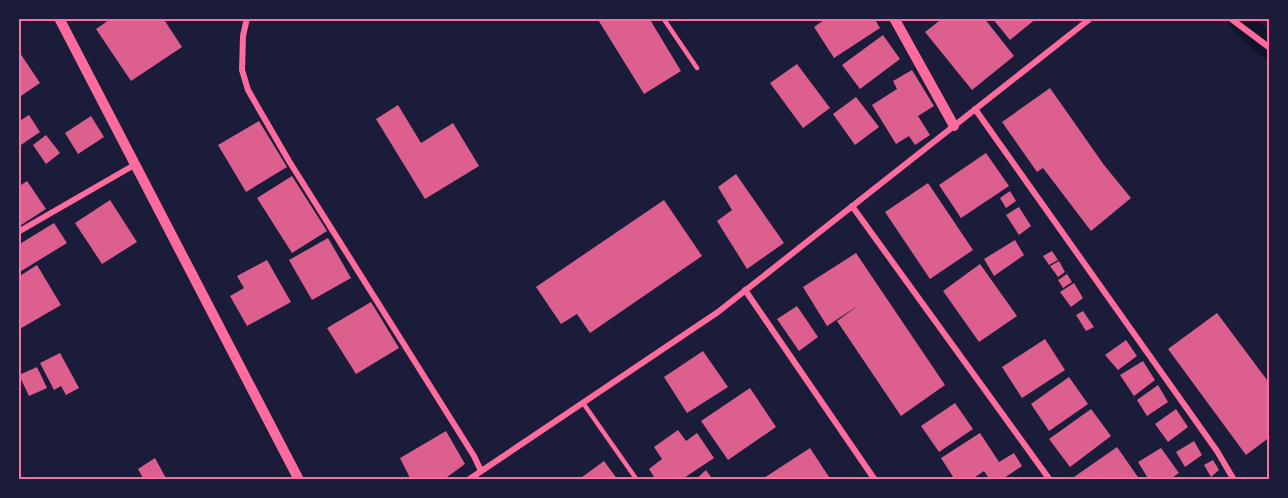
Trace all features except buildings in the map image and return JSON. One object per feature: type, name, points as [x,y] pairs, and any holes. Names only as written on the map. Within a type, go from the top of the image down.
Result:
[{"type":"street","points":[[247,18],[243,36],[242,70],[248,90],[289,161],[474,456],[481,471]]},
{"type":"street","points":[[894,18],[954,126]]},
{"type":"street","points":[[468,480],[718,312],[1091,18]]},
{"type":"street","points":[[1230,18],[1270,48]]},
{"type":"street","points":[[61,19],[299,480]]},
{"type":"street","points":[[975,109],[1217,450],[1234,480]]},
{"type":"street","points":[[18,232],[136,164]]},
{"type":"street","points":[[852,206],[1050,480]]},
{"type":"street","points":[[745,290],[875,480]]},
{"type":"lane","points":[[663,18],[697,68]]},
{"type":"lane","points":[[583,403],[637,480]]},
{"type":"waterway","points":[[1239,18],[1263,43],[1270,47]]}]
